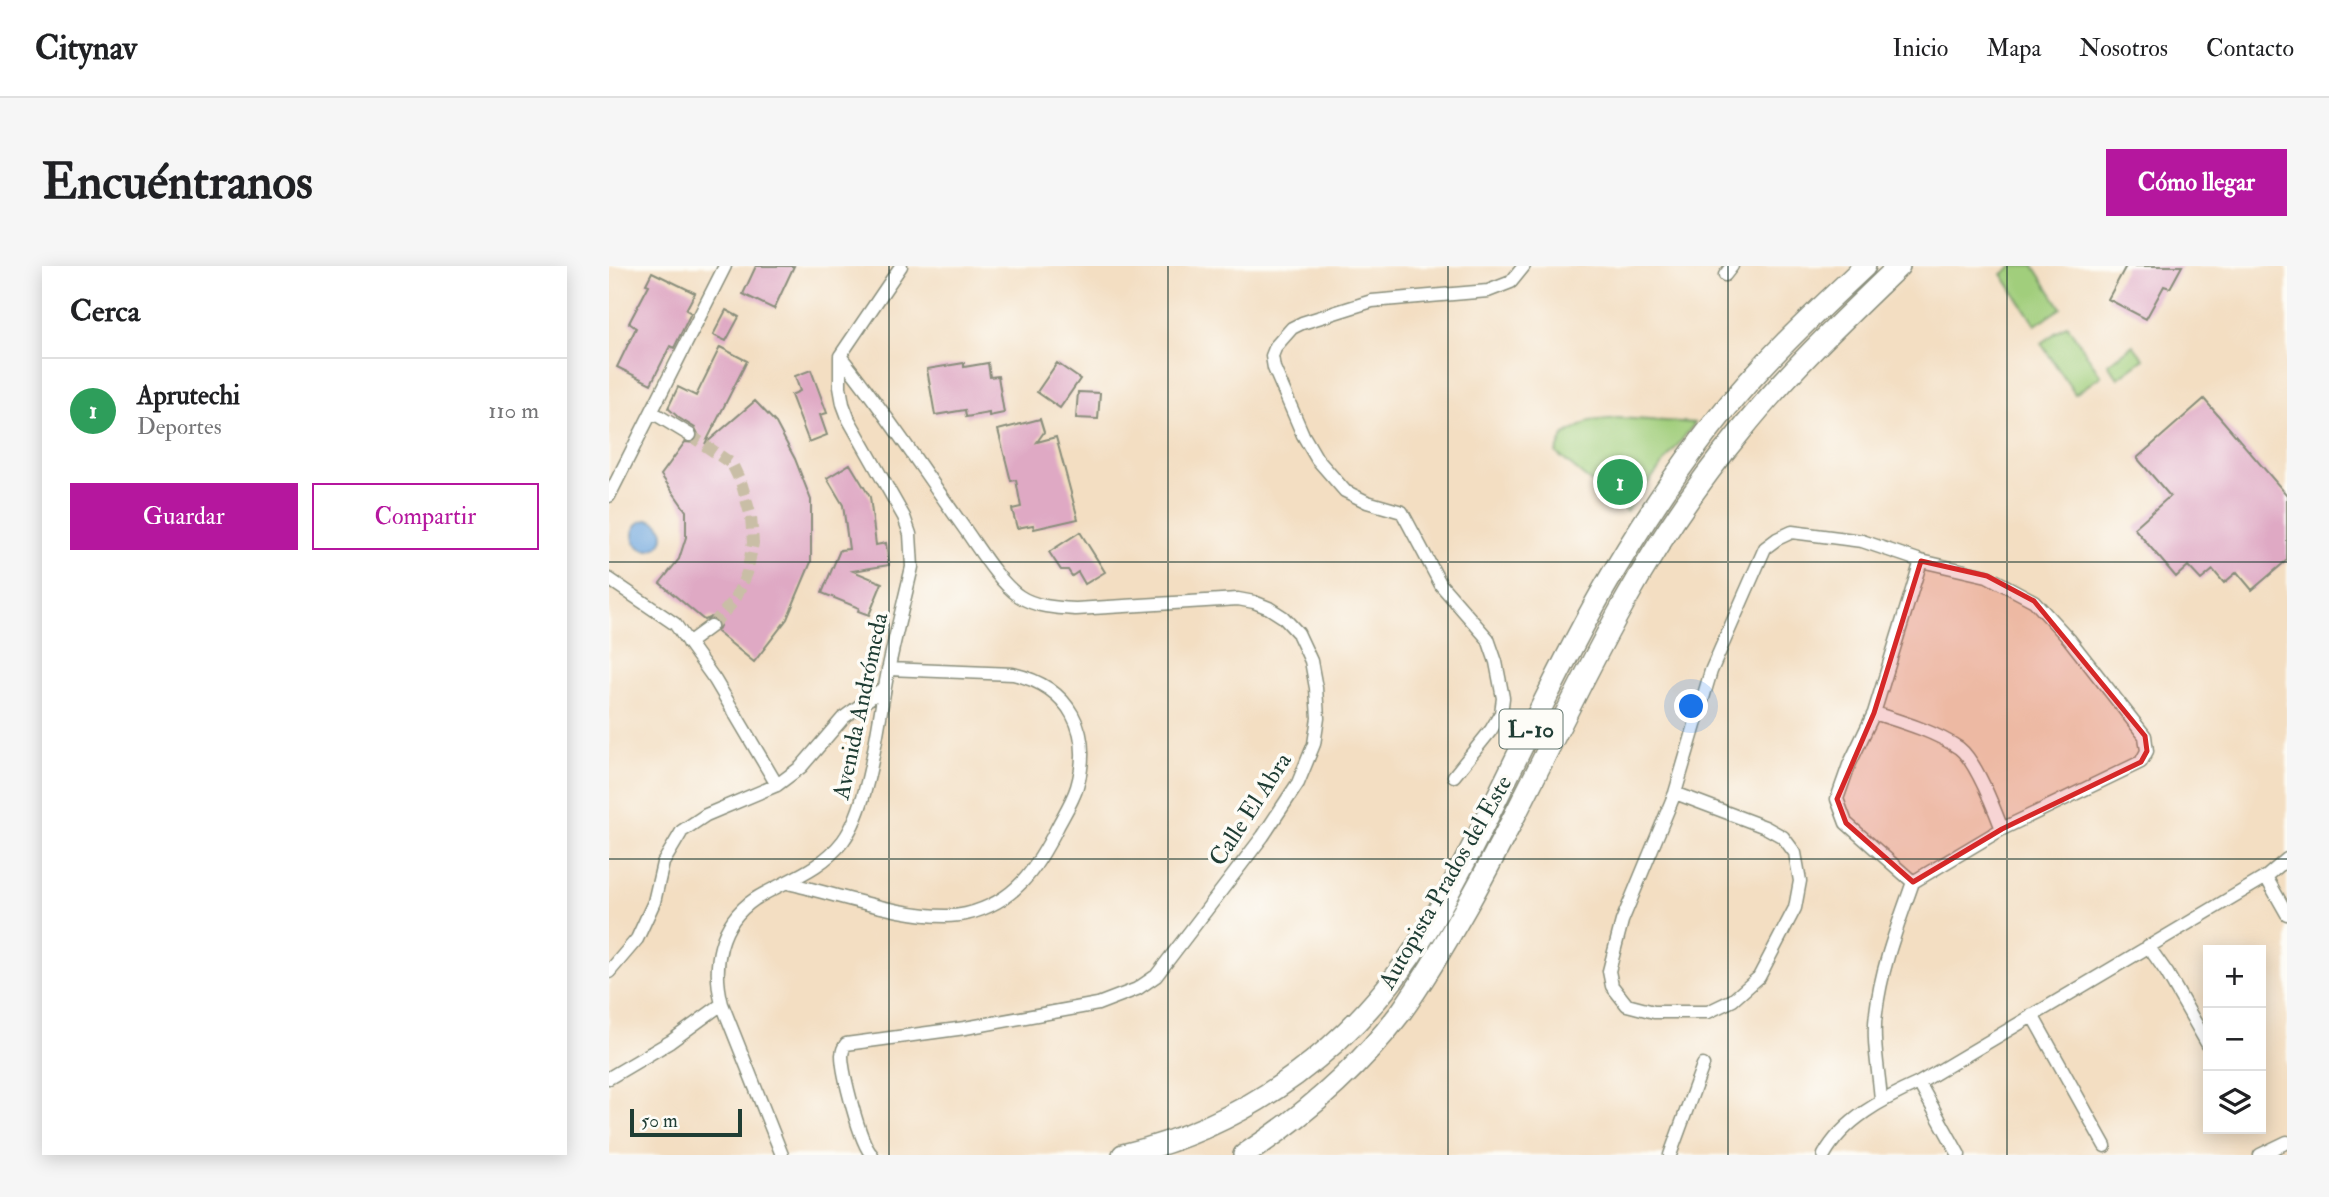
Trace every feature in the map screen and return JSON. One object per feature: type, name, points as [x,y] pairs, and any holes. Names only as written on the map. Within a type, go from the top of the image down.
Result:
[{"type":"highway","name":"Autopista Prados del Este","points":[[1123,1155],[1162,1146],[1241,1110],[1304,1070],[1348,1032],[1367,1011],[1424,936],[1600,595],[1676,476],[1715,422],[1761,368],[1865,266]]},
{"type":"highway","name":"Autopista Prados del Este","points":[[1244,1155],[1303,1113],[1349,1070],[1401,1011],[1447,942],[1486,872],[1623,604],[1658,545],[1739,432],[1835,328],[1899,266]]},
{"type":"street","points":[[609,496],[725,266]]},
{"type":"street","points":[[840,356],[901,266]]},
{"type":"street","points":[[1454,776],[1491,730],[1501,713],[1503,698],[1492,645],[1441,585],[1402,512],[1367,502],[1345,491],[1317,459],[1303,435],[1274,368],[1272,356],[1283,336],[1302,323],[1372,301],[1488,291],[1511,282],[1524,266]]},
{"type":"street","name":"Avenida Andrómeda","points":[[782,1155],[722,1003],[718,989],[718,957],[728,927],[737,915],[754,900],[788,883],[832,855],[857,818],[864,796],[888,669],[912,567],[910,534],[846,412],[840,387],[840,356]]},
{"type":"street","name":"Calle El Abra","points":[[840,356],[977,546],[1020,597],[1056,608],[1076,609],[1238,599],[1269,608],[1283,617],[1298,633],[1311,661],[1318,718],[1314,744],[1297,783],[1263,836],[1156,976],[1137,989],[1098,1004],[965,1028],[846,1044],[842,1056],[853,1104],[866,1150],[872,1155]]},
{"type":"street","points":[[652,412],[690,435]]},
{"type":"street","points":[[1675,793],[1765,827],[1783,837],[1795,853],[1800,881],[1795,908],[1759,977],[1733,1000],[1708,1012],[1654,1012],[1626,1005],[1612,986],[1609,971],[1622,921],[1675,793],[1711,671],[1765,548],[1792,532],[1862,541],[1921,561],[1987,576],[2033,601],[2069,639],[2145,736],[2147,751],[2141,762],[2002,829],[1913,882],[1886,959],[1876,1013],[1875,1037],[1881,1100]]},
{"type":"street","points":[[1913,882],[1846,823],[1837,799],[1849,765],[1874,713],[1921,561]]},
{"type":"street","points":[[609,579],[675,624],[715,680],[777,785]]},
{"type":"street","points":[[688,643],[711,626]]},
{"type":"street","points":[[788,883],[881,907],[951,915],[974,911],[1007,896],[1037,867],[1076,791],[1082,757],[1081,739],[1073,715],[1052,690],[1013,674],[888,669]]},
{"type":"street","points":[[609,972],[637,939],[654,902],[663,863],[682,831],[706,815],[777,785],[801,768],[843,718],[885,687]]},
{"type":"street","points":[[1874,713],[1916,726],[1961,750],[1985,786],[2002,829]]},
{"type":"street","points":[[1824,1155],[1832,1139],[1881,1100],[1919,1083],[2268,875],[2287,859]]},
{"type":"street","points":[[2268,875],[2287,868]]},
{"type":"street","points":[[2268,875],[2287,914]]},
{"type":"street","points":[[2148,946],[2167,973],[2203,1036]]},
{"type":"street","points":[[609,1078],[670,1042],[722,1003]]},
{"type":"street","points":[[2032,1015],[2105,1146]]},
{"type":"street","points":[[1670,1155],[1703,1065]]},
{"type":"street","points":[[1919,1083],[1959,1155]]},
{"type":"street","points":[[2260,1155],[2287,1142]]},
{"type":"highlighted area","points":[[1921,561],[1987,576],[2034,601],[2145,736],[2147,751],[2141,762],[2002,829],[1913,882],[1846,823],[1837,799],[1874,713]]},
{"type":"green space","points":[[2014,266],[2034,266],[2061,308],[2035,325],[2002,274]]},
{"type":"green space","points":[[2067,325],[2101,376],[2075,394],[2041,343]]},
{"type":"green space","points":[[2133,345],[2144,359],[2118,378],[2108,364]]},
{"type":"green space","points":[[1618,418],[1695,423],[1626,511],[1556,453],[1563,436],[1590,421]]},
{"type":"water","points":[[648,520],[654,521],[662,529],[662,541],[654,549],[648,550],[642,549],[634,541],[633,535],[634,529],[642,521]]},
{"type":"building","points":[[756,266],[794,266],[774,309],[743,294]]},
{"type":"building","points":[[2126,266],[2182,266],[2170,288],[2164,286],[2146,319],[2108,299]]},
{"type":"building","points":[[652,272],[695,293],[686,310],[691,313],[674,348],[670,346],[651,384],[617,367],[636,328],[629,323],[649,285],[646,284]]},
{"type":"building","points":[[726,310],[739,317],[726,341],[713,335]]},
{"type":"building","points":[[720,347],[747,361],[705,444],[755,401],[776,423],[795,459],[811,500],[811,562],[787,619],[754,662],[717,632],[720,626],[718,620],[711,617],[704,620],[660,583],[679,559],[686,537],[686,511],[661,475],[685,442],[694,443],[699,436],[695,428],[668,408],[678,387],[696,396]]},
{"type":"building","points":[[964,363],[964,367],[988,363],[990,377],[998,376],[1004,413],[966,417],[965,410],[935,415],[927,369]]},
{"type":"building","points":[[1057,363],[1080,379],[1060,408],[1037,392]]},
{"type":"building","points":[[811,370],[827,413],[820,415],[827,435],[809,442],[791,395],[800,391],[795,376]]},
{"type":"building","points":[[1078,392],[1100,393],[1098,419],[1076,418]]},
{"type":"building","points":[[2204,399],[2287,495],[2287,560],[2252,590],[2237,572],[2224,583],[2213,570],[2201,580],[2188,566],[2176,577],[2134,528],[2170,496],[2137,458]]},
{"type":"building","points":[[1040,419],[1044,432],[1037,442],[1056,437],[1078,519],[1034,529],[1033,525],[1017,528],[1012,509],[1021,507],[1016,480],[1011,481],[998,430]]},
{"type":"building","points":[[850,464],[870,497],[876,545],[886,543],[889,565],[853,571],[882,583],[869,615],[858,611],[859,608],[822,593],[840,550],[849,549],[843,505],[827,478]]},
{"type":"building","points":[[1080,532],[1105,572],[1085,584],[1078,572],[1072,576],[1068,570],[1061,570],[1049,552]]},
{"type":"tunnel","points":[[690,435],[732,464],[742,485],[751,517],[753,543],[747,573],[735,600],[711,626]]},
{"type":"place","name":"Aprutechi","points":[[1620,482]]}]
